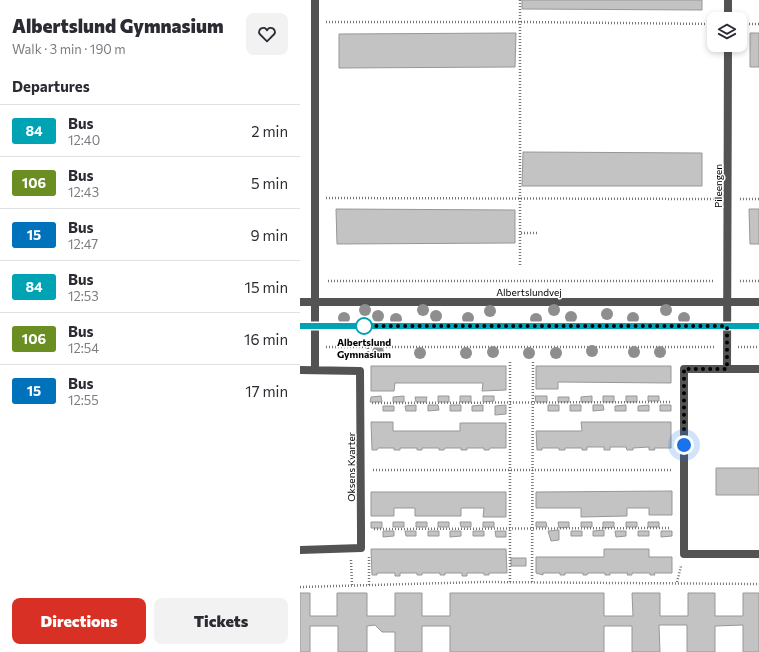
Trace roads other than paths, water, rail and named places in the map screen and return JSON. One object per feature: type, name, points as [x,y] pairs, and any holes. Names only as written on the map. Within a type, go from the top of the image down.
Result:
[{"type":"street","points":[[315,0],[315,370]]},
{"type":"street","points":[[728,0],[728,12]]},
{"type":"street","name":"Pileengen","points":[[727,369],[726,281],[728,199],[728,52]]},
{"type":"street","name":"Albertslundvej","points":[[300,302],[759,302]]},
{"type":"street","points":[[300,326],[759,326]]},
{"type":"street","points":[[759,369],[684,369],[684,554],[759,554]]},
{"type":"street","name":"Oksens Kvarter","points":[[300,370],[360,371],[361,470],[361,548],[300,550]]},
{"type":"place","name":"Albertslund Gymnasium","points":[[364,326]]}]
